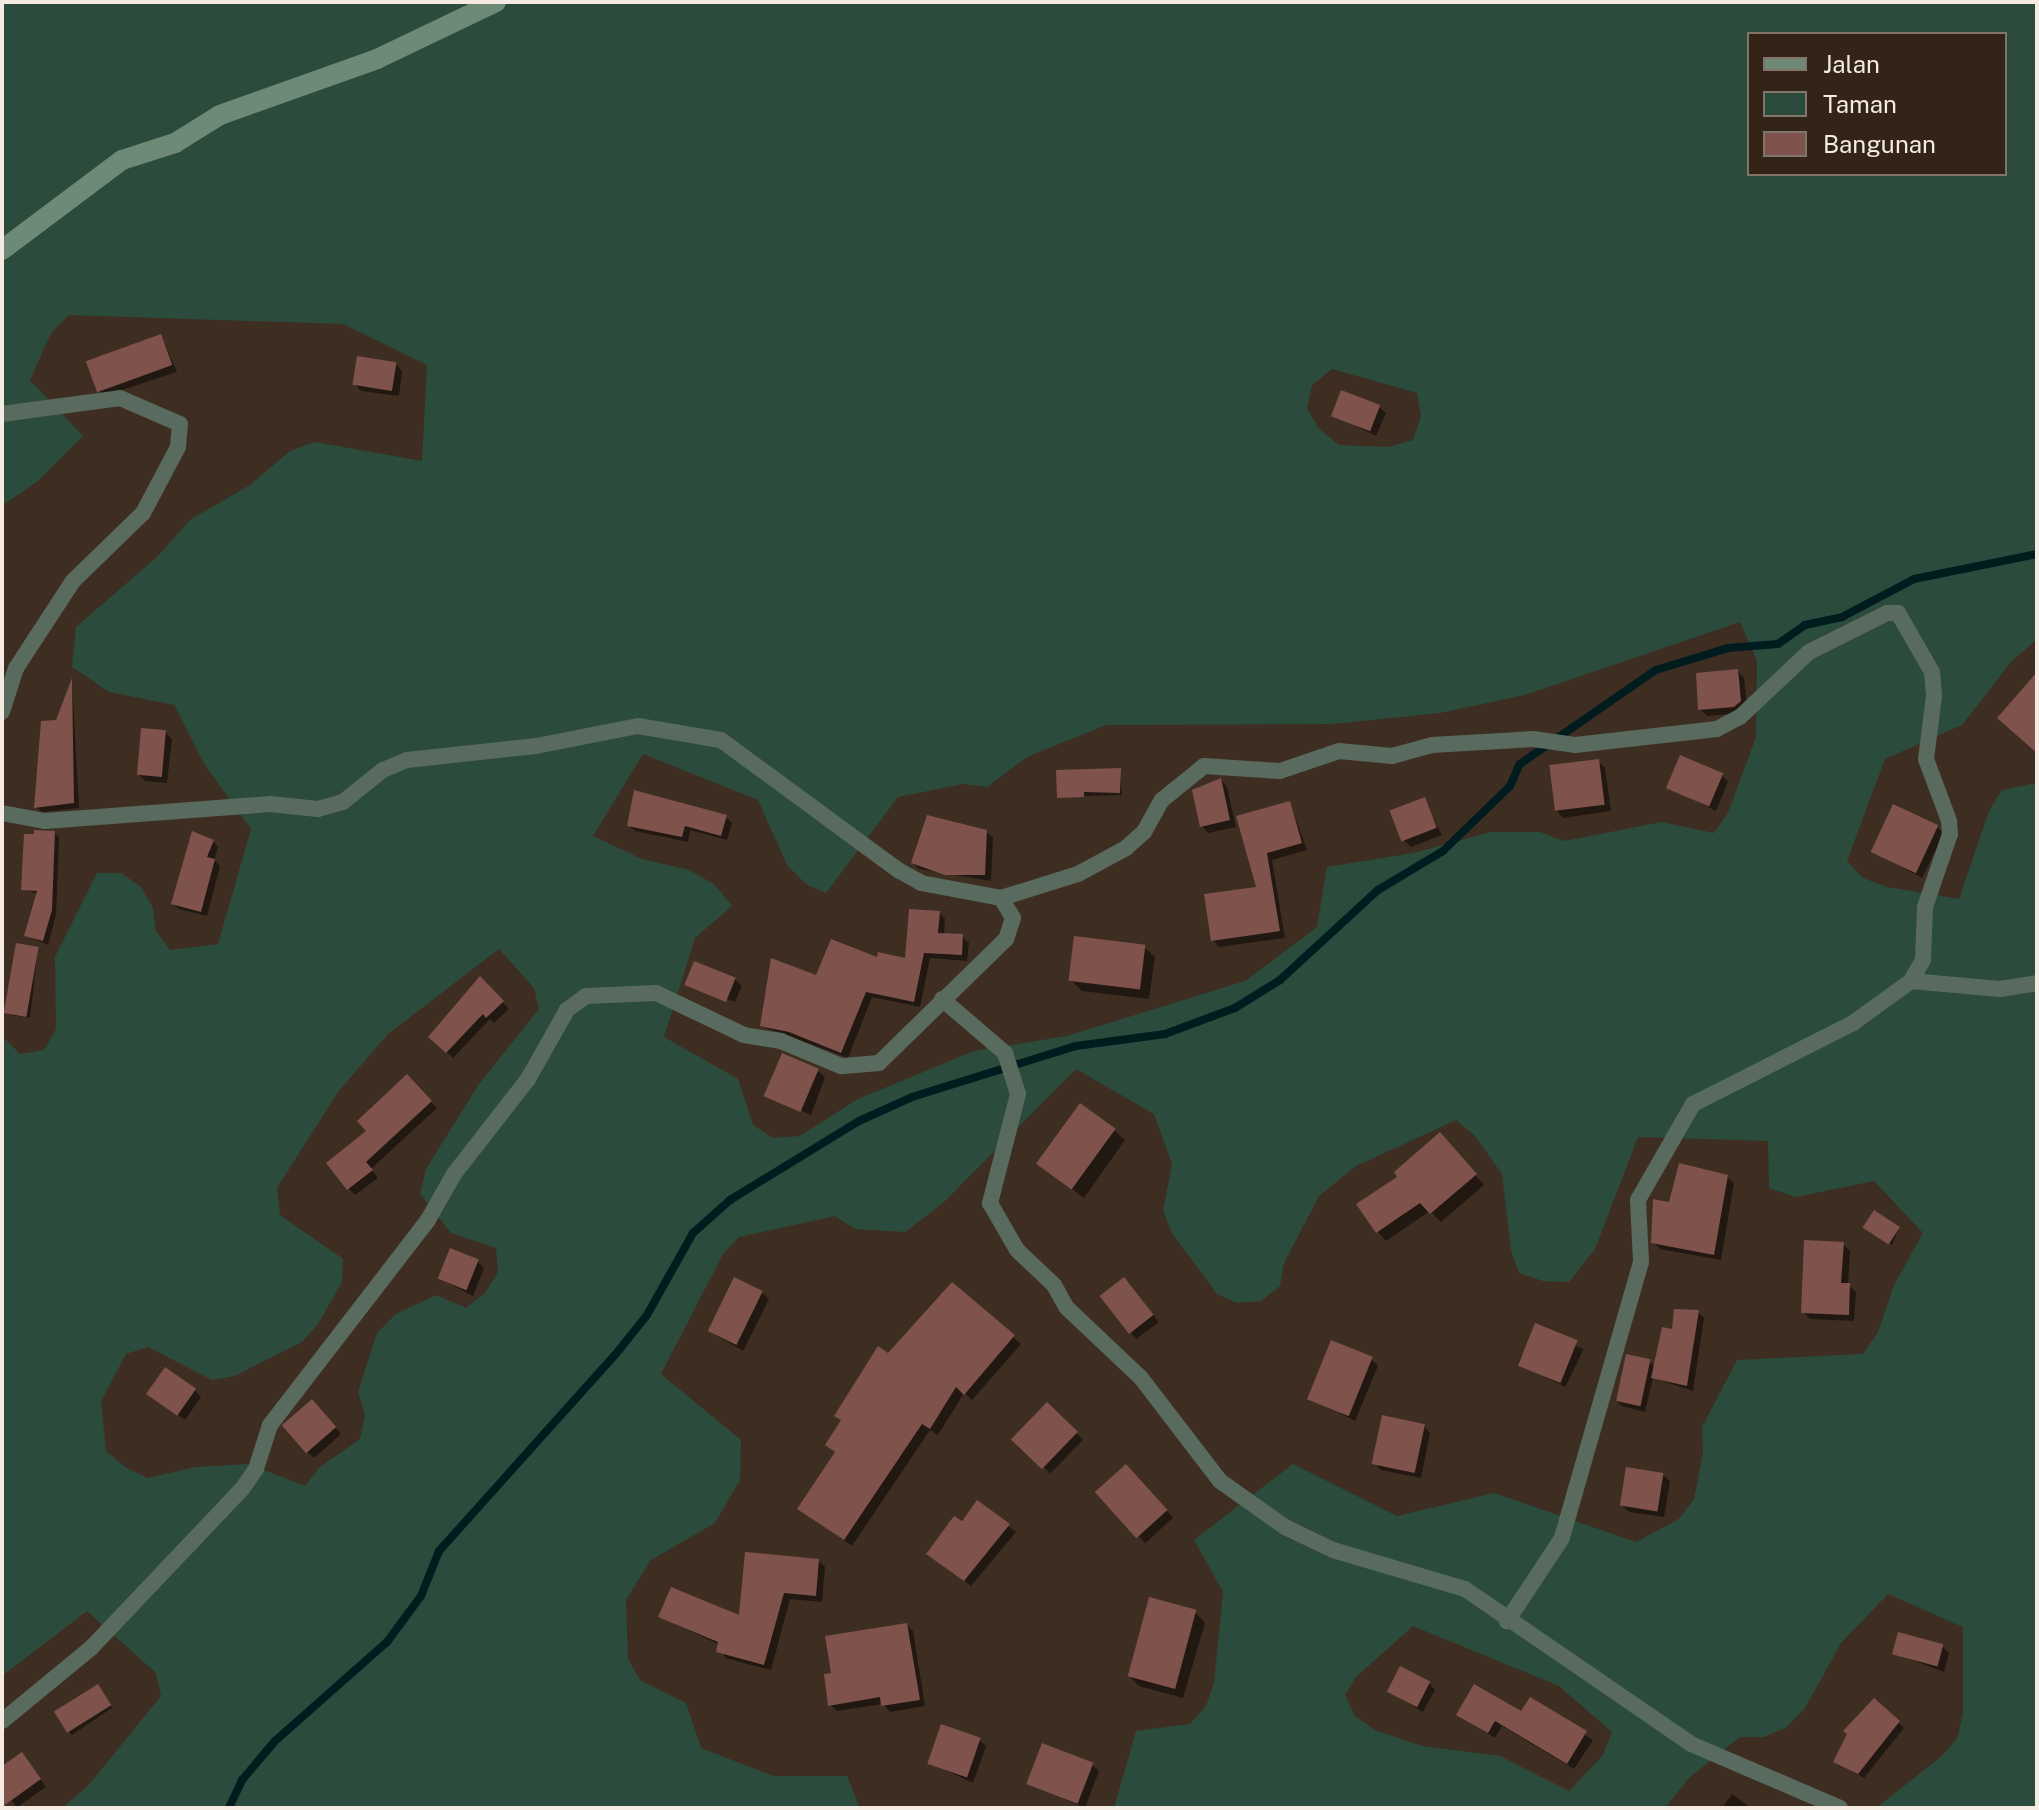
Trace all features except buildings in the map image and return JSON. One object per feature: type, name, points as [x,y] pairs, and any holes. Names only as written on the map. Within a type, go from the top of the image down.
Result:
[{"type":"street","points":[[2,250],[122,160],[175,143],[220,115],[377,59],[496,2]]},
{"type":"lane","points":[[2,414],[120,398],[180,424],[178,447],[143,513],[73,581],[16,668],[2,712]]},
{"type":"lane","points":[[2,813],[45,821],[270,804],[318,809],[343,802],[383,770],[407,760],[536,746],[638,726],[721,740],[921,883],[1001,898],[1078,874],[1126,848],[1144,832],[1162,800],[1204,766],[1280,771],[1339,751],[1392,756],[1432,745],[1533,739],[1575,745],[1730,724],[1809,652],[1887,613],[1898,613],[1932,672],[1934,696],[1926,759],[1950,834],[1925,907],[1923,960],[1911,981],[1853,1023],[1693,1104],[1638,1200],[1641,1262],[1562,1538],[1507,1621]]},
{"type":"lane","points":[[2,1721],[91,1648],[242,1489],[256,1469],[270,1425],[428,1220],[454,1174],[528,1079],[567,1010],[586,996],[656,993],[744,1035],[781,1041],[855,1068],[889,1057],[1012,930],[1013,918],[1001,898]]},
{"type":"lane","points":[[1911,981],[2000,989],[2037,983]]},
{"type":"lane","points":[[942,999],[1005,1053],[1018,1094],[990,1203],[1017,1250],[1054,1285],[1066,1307],[1141,1378],[1220,1481],[1285,1527],[1333,1550],[1465,1589],[1507,1621],[1691,1744],[1840,1808]]},
{"type":"green space","points":[[2,2],[2037,2],[2037,639],[2012,661],[1962,725],[1885,759],[1847,861],[1863,878],[1887,887],[1959,899],[1989,811],[2002,790],[2037,783],[2037,1808],[1876,1808],[1942,1756],[1958,1737],[1963,1712],[1963,1627],[1888,1594],[1841,1643],[1805,1708],[1787,1727],[1764,1737],[1740,1737],[1689,1778],[1665,1808],[1114,1808],[1136,1731],[1190,1724],[1206,1706],[1214,1683],[1223,1592],[1194,1540],[1293,1464],[1397,1516],[1494,1493],[1636,1542],[1679,1519],[1694,1499],[1703,1452],[1702,1427],[1737,1360],[1863,1354],[1878,1332],[1894,1285],[1923,1233],[1874,1181],[1796,1197],[1769,1188],[1768,1141],[1638,1137],[1595,1249],[1569,1282],[1543,1281],[1519,1273],[1511,1250],[1502,1174],[1475,1136],[1456,1120],[1356,1166],[1319,1196],[1284,1263],[1280,1286],[1261,1301],[1237,1303],[1217,1294],[1172,1233],[1163,1211],[1172,1164],[1154,1114],[1076,1069],[943,1203],[905,1232],[855,1229],[835,1216],[739,1237],[723,1254],[661,1374],[741,1440],[740,1480],[715,1523],[651,1560],[626,1600],[628,1659],[640,1680],[686,1703],[701,1748],[773,1776],[847,1776],[860,1808],[62,1808],[87,1787],[161,1696],[156,1673],[87,1611],[2,1676],[2,1036],[20,1054],[44,1050],[56,1029],[55,957],[97,873],[121,873],[141,887],[153,908],[156,931],[170,950],[218,944],[251,829],[205,765],[174,705],[109,692],[72,667],[76,627],[158,556],[190,520],[250,485],[290,451],[315,442],[422,461],[427,365],[343,324],[69,315],[51,333],[30,380],[83,436],[38,481],[2,506]],"holes":[[[1332,369],[1417,393],[1421,416],[1413,440],[1388,447],[1339,445],[1319,429],[1307,408],[1312,385]],[[1740,622],[1757,661],[1756,737],[1728,813],[1714,833],[1662,822],[1564,841],[1540,832],[1491,832],[1413,853],[1327,867],[1317,927],[1245,981],[1067,1036],[974,1051],[858,1099],[800,1136],[773,1138],[753,1125],[738,1079],[664,1037],[695,938],[732,906],[714,884],[689,870],[642,859],[593,836],[643,754],[758,800],[787,865],[806,884],[826,893],[898,797],[963,784],[987,787],[1027,757],[1106,725],[1332,724],[1440,713],[1525,695]],[[499,949],[534,988],[539,1009],[479,1084],[426,1169],[420,1194],[451,1233],[496,1248],[498,1272],[485,1293],[466,1308],[436,1295],[396,1314],[377,1333],[358,1392],[365,1415],[360,1439],[320,1467],[305,1486],[249,1464],[196,1467],[148,1478],[125,1467],[106,1451],[101,1401],[126,1354],[148,1347],[212,1380],[235,1376],[302,1342],[318,1324],[342,1282],[343,1259],[280,1215],[277,1188],[338,1092],[388,1034]],[[1413,1626],[1559,1686],[1612,1732],[1603,1755],[1569,1791],[1500,1756],[1422,1746],[1375,1730],[1355,1716],[1345,1695],[1356,1677]]]},
{"type":"waterway","points":[[229,1808],[242,1780],[275,1741],[387,1642],[421,1596],[439,1551],[615,1355],[647,1315],[693,1233],[730,1200],[859,1121],[912,1097],[1076,1046],[1165,1034],[1235,1008],[1280,980],[1378,890],[1443,851],[1510,786],[1520,764],[1656,670],[1728,648],[1778,644],[1805,625],[1842,617],[1914,579],[2037,554]]}]
